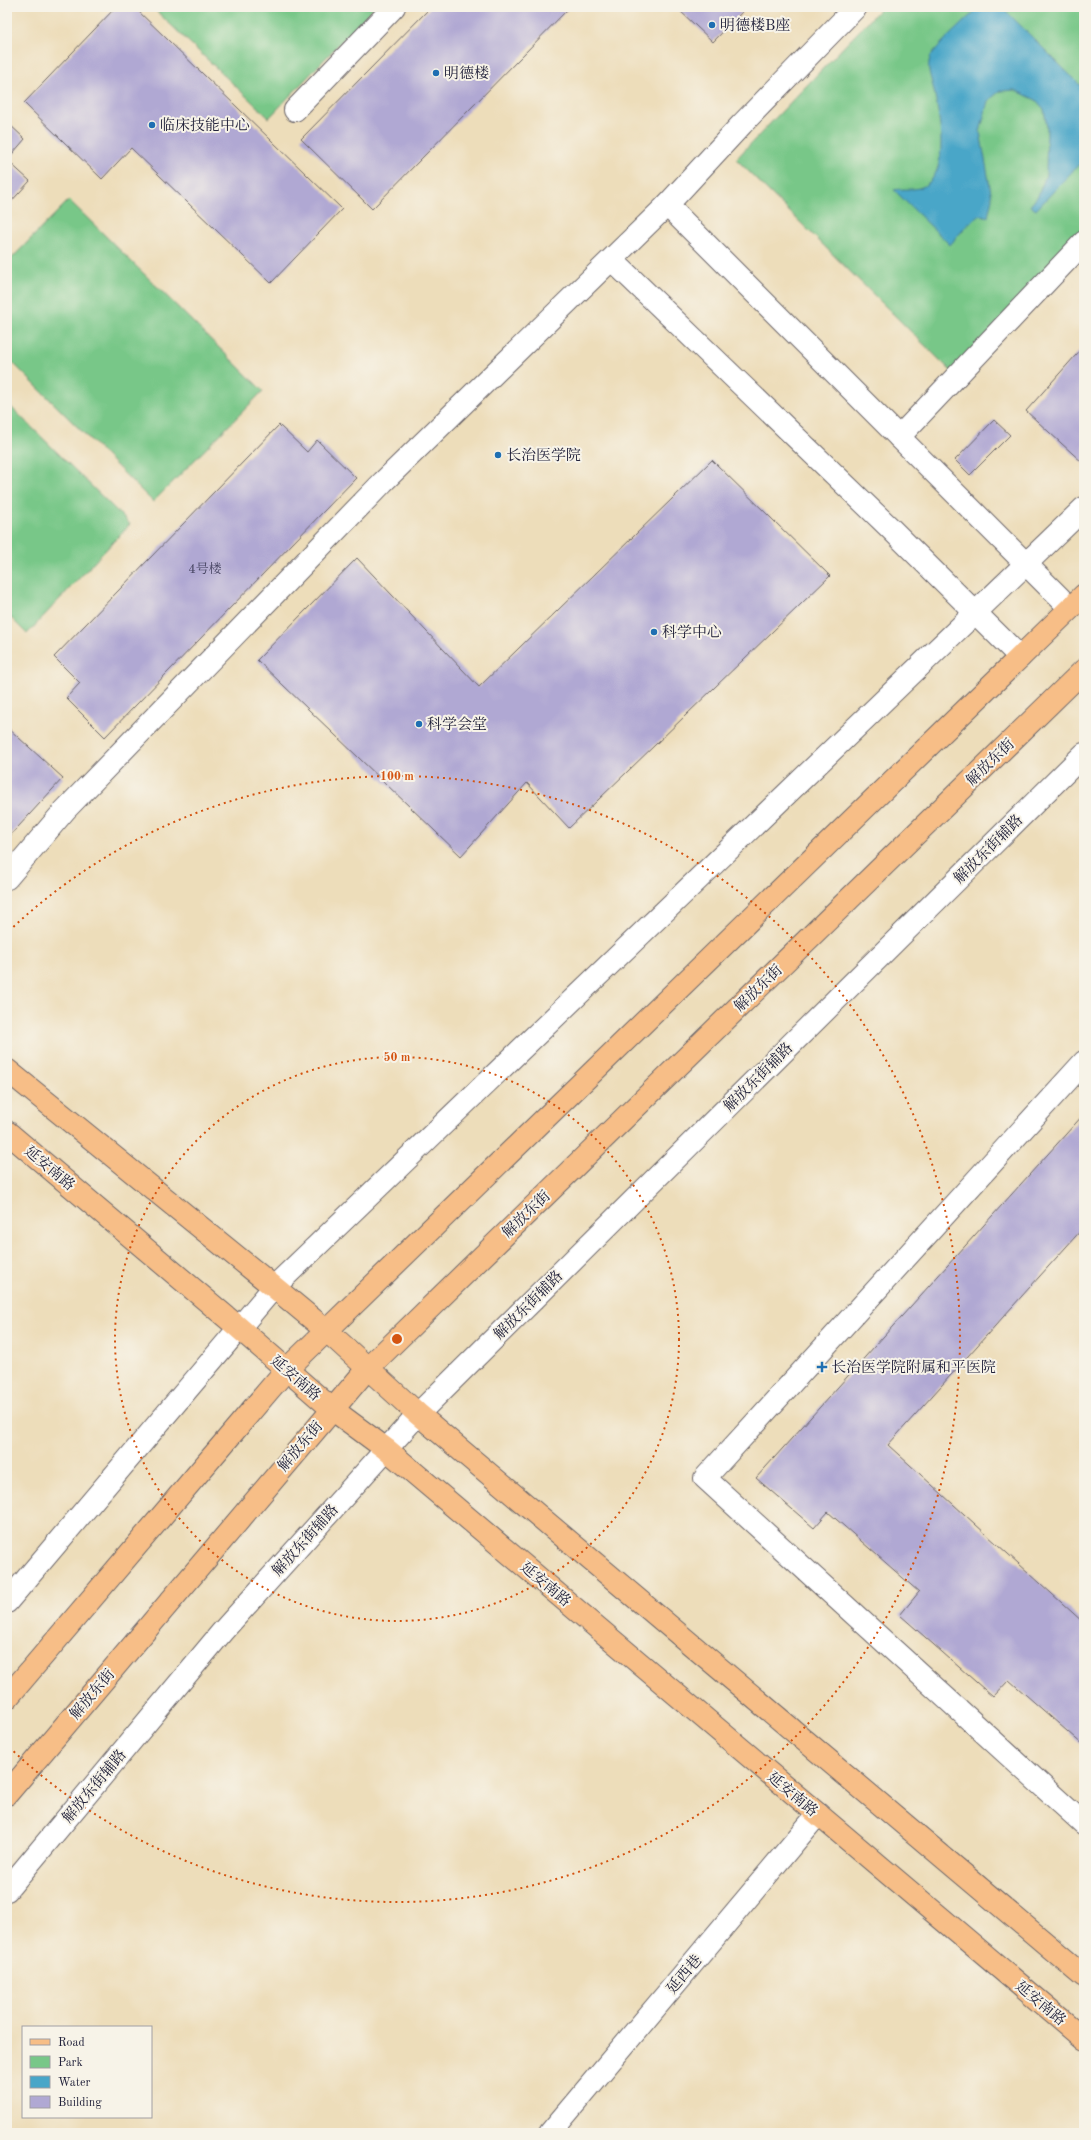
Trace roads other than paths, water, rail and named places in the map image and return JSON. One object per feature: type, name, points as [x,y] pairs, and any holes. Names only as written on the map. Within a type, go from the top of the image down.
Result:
[{"type":"main road","points":[[7,1698],[286,1370],[1077,602]]},
{"type":"main road","name":"解放东街","points":[[7,1794],[367,1369],[1084,670]]},
{"type":"main road","points":[[7,1070],[327,1331],[418,1414],[1084,1976]]},
{"type":"main road","name":"延安南路","points":[[7,1132],[238,1327],[332,1409],[386,1449],[1084,2039]]},
{"type":"street","points":[[295,110],[394,7]]},
{"type":"street","points":[[7,878],[65,810],[377,488],[667,205],[742,124],[856,7]]},
{"type":"street","points":[[667,205],[1026,564],[1077,602]]},
{"type":"street","points":[[899,437],[1084,242]]},
{"type":"street","points":[[612,260],[1020,657]]},
{"type":"street","points":[[7,1602],[238,1327],[274,1287],[1084,508]]},
{"type":"street","name":"解放东街辅路","points":[[7,1890],[222,1632],[418,1414],[1084,754]]},
{"type":"street","points":[[1084,1062],[705,1478],[1084,1824]]},
{"type":"street","name":"延西巷","points":[[550,2133],[818,1814]]},
{"type":"water","points":[[971,7],[1002,7],[1084,89],[1084,109],[1077,116],[1084,122],[1084,159],[1036,210],[1030,206],[1038,196],[1046,175],[1047,128],[1044,109],[1036,100],[1015,90],[1000,91],[988,101],[980,132],[992,198],[988,217],[981,215],[968,224],[950,245],[894,190],[921,188],[932,179],[938,168],[941,142],[940,128],[929,70],[929,62],[932,54],[974,12]]},
{"type":"place","name":"明德楼B座","points":[[712,25]]},
{"type":"place","name":"明德楼","points":[[436,73]]},
{"type":"place","name":"临床技能中心","points":[[152,125]]},
{"type":"place","name":"长治医学院","points":[[498,455]]},
{"type":"place","name":"科学中心","points":[[654,632]]},
{"type":"place","name":"科学会堂","points":[[419,724]]},
{"type":"place","name":"长治医学院附属和平医院","points":[[822,1367]]}]
